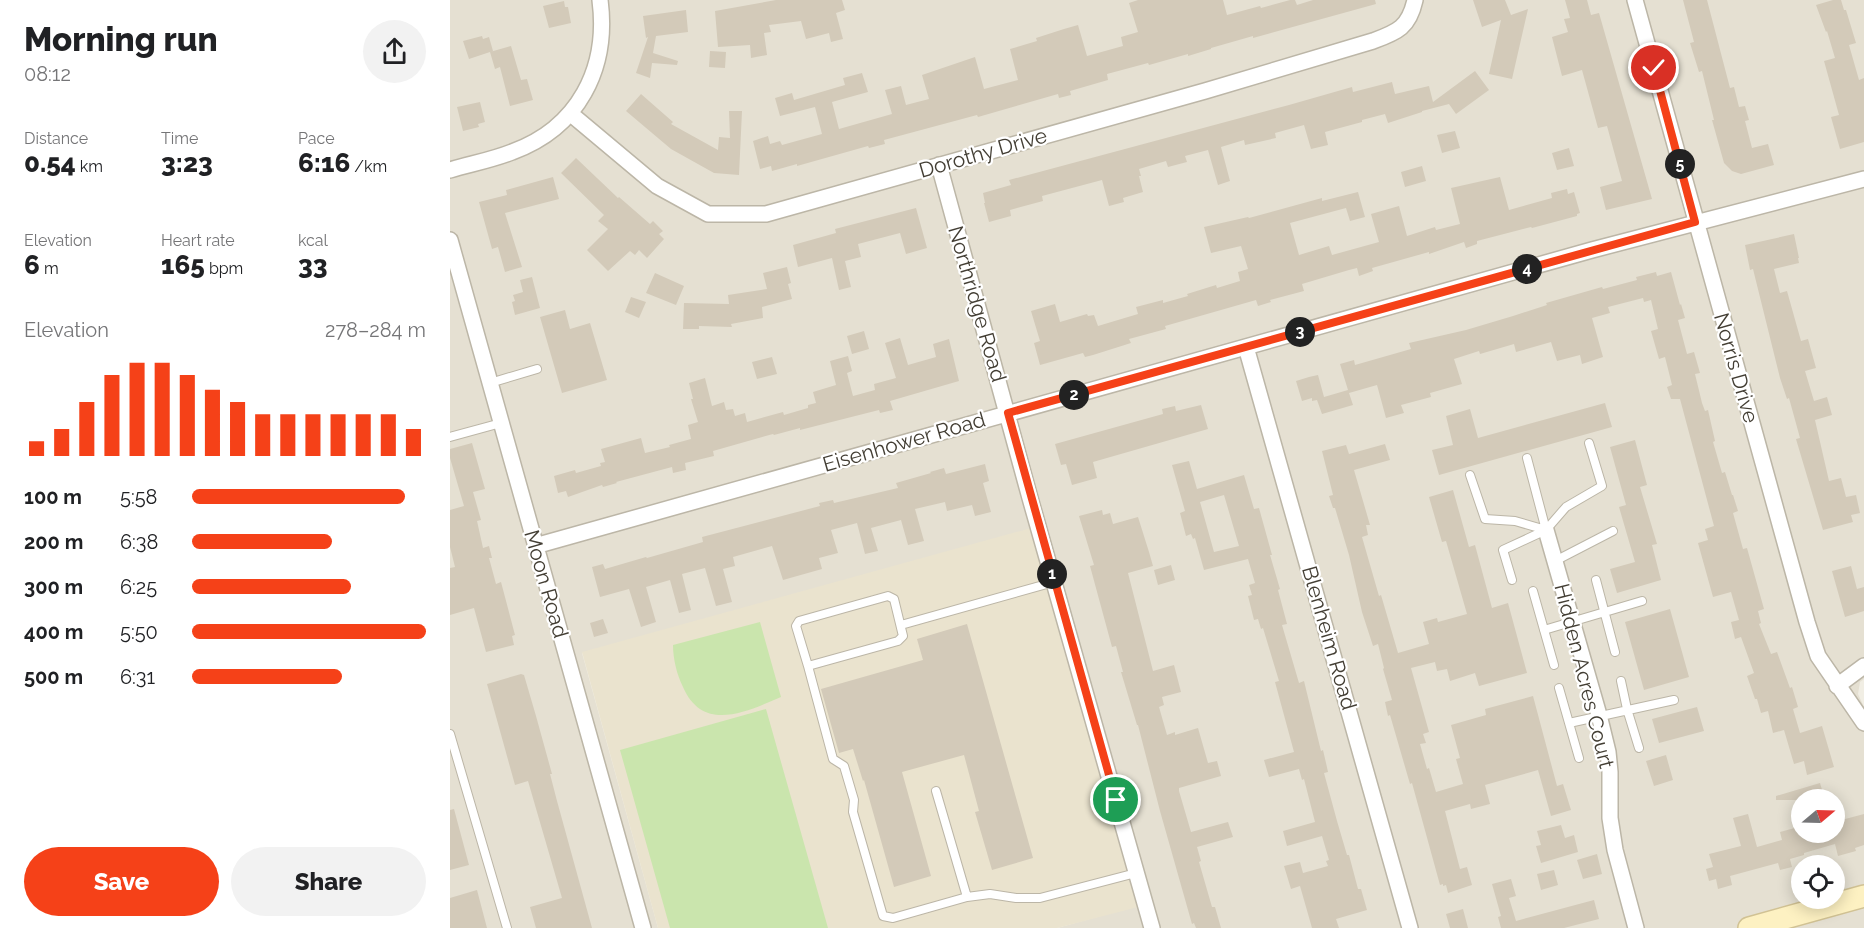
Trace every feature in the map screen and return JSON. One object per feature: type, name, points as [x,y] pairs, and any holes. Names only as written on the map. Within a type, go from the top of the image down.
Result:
[{"type":"street","points":[[450,170],[512,152],[537,140],[571,114],[590,85],[600,56],[603,22],[600,0]]},
{"type":"street","name":"Norris Drive","points":[[1635,0],[1807,622],[1818,656],[1864,723]]},
{"type":"street","name":"Dorothy Drive","points":[[571,114],[657,186],[708,214],[766,214],[1373,41],[1402,27],[1413,8]]},
{"type":"street","name":"Northridge Road","points":[[939,165],[1152,928]]},
{"type":"street","name":"Eisenhower Road","points":[[535,546],[1695,222],[1864,179]]},
{"type":"street","name":"Moon Road","points":[[450,240],[643,928]]},
{"type":"street","name":"Blenheim Road","points":[[1246,347],[1410,928]]},
{"type":"street","name":"Hidden Acres Court","points":[[1546,530],[1599,715],[1610,771],[1610,818],[1615,850],[1636,928]]},
{"type":"street","points":[[1837,686],[1864,666]]},
{"type":"street","points":[[1749,928],[1864,896]]},
{"type":"lane","points":[[490,382],[537,369]]},
{"type":"lane","points":[[450,437],[501,423]]},
{"type":"lane","points":[[1512,580],[1503,550],[1546,530],[1566,507],[1602,486],[1589,443]]},
{"type":"lane","points":[[1527,458],[1546,530]]},
{"type":"lane","points":[[1470,475],[1485,519],[1515,521],[1546,530]]},
{"type":"lane","points":[[1555,561],[1613,531]]},
{"type":"lane","points":[[1596,580],[1615,652]]},
{"type":"lane","points":[[901,625],[1054,582]]},
{"type":"lane","points":[[1533,591],[1554,665]]},
{"type":"lane","points":[[808,666],[898,641],[903,636],[894,599],[888,596],[799,621],[796,626],[833,759],[844,766],[854,800],[853,812],[883,916],[893,918],[967,897],[990,894],[1016,898],[1040,898],[1136,873]]},
{"type":"lane","points":[[1544,630],[1642,601]]},
{"type":"lane","points":[[1622,681],[1627,709],[1639,748]]},
{"type":"lane","points":[[1559,688],[1579,758]]},
{"type":"lane","points":[[1569,723],[1674,700]]},
{"type":"lane","points":[[450,734],[507,928]]},
{"type":"lane","points":[[936,791],[967,897]]},
{"type":"shaded area","points":[[450,0],[1864,0],[1864,679],[1860,682],[1858,694],[1864,707],[1864,928],[1057,928],[1137,906],[582,653],[658,928],[450,928]]},
{"type":"shaded area","points":[[1031,528],[1138,907],[1057,928],[658,928],[582,652]]},
{"type":"green space","points":[[760,622],[781,697],[740,713],[726,715],[702,710],[692,701],[681,682],[673,645]]},
{"type":"green space","points":[[766,709],[828,928],[670,928],[620,750]]},
{"type":"building","points":[[776,0],[842,0],[845,10],[836,13],[843,39],[831,42],[829,33],[806,39],[801,21],[769,25],[771,32],[764,33],[767,55],[751,58],[750,45],[718,47],[715,11]]},
{"type":"building","points":[[1138,0],[1223,0],[1227,15],[1290,0],[1295,0],[1297,5],[1313,0],[1375,0],[1376,4],[1253,38],[1253,36],[1188,56],[1188,54],[1107,74],[1108,80],[1070,91],[1071,95],[1059,98],[1058,94],[884,140],[885,144],[869,148],[868,146],[797,166],[797,164],[772,171],[771,166],[760,169],[753,141],[768,136],[770,144],[780,141],[782,145],[822,134],[815,107],[780,116],[775,98],[792,93],[794,100],[845,85],[843,78],[862,73],[868,92],[832,102],[839,129],[892,114],[885,90],[901,86],[906,105],[929,99],[922,75],[975,57],[984,89],[1018,80],[1010,49],[1037,41],[1036,38],[1064,29],[1078,25],[1087,56],[1123,46],[1121,37],[1138,32],[1129,3]]},
{"type":"building","points":[[1473,0],[1505,0],[1511,15],[1528,9],[1512,79],[1489,74],[1501,20],[1482,27]]},
{"type":"building","points":[[1565,0],[1587,0],[1591,15],[1599,13],[1652,199],[1606,210],[1600,187],[1622,181],[1607,126],[1598,128],[1582,70],[1562,76],[1552,37],[1568,32],[1564,19],[1570,18]]},
{"type":"building","points":[[1683,0],[1707,0],[1730,88],[1734,87],[1739,107],[1745,106],[1749,120],[1745,121],[1752,148],[1768,144],[1774,165],[1741,174],[1732,171],[1724,163],[1702,71],[1699,72],[1690,43],[1694,42]]},
{"type":"building","points":[[1841,0],[1846,10],[1856,43],[1849,45],[1859,80],[1864,78],[1864,142],[1840,149],[1831,117],[1839,115],[1824,61],[1835,58],[1816,5]]},
{"type":"building","points":[[564,1],[565,7],[568,7],[571,23],[549,28],[543,6]]},
{"type":"building","points":[[686,10],[688,32],[656,36],[653,53],[678,61],[677,65],[652,63],[650,78],[636,73],[648,37],[646,38],[643,16]]},
{"type":"building","points":[[482,36],[483,39],[489,37],[493,51],[469,59],[463,41]]},
{"type":"building","points":[[511,46],[521,80],[527,79],[533,100],[510,106],[500,67],[495,69],[490,52]]},
{"type":"building","points":[[710,51],[726,52],[725,68],[709,67]]},
{"type":"building","points":[[1475,71],[1489,90],[1456,114],[1449,104],[1388,123],[1385,114],[1325,132],[1328,145],[1311,149],[1304,125],[1275,133],[1276,138],[1245,145],[1244,140],[1221,147],[1230,181],[1218,185],[1208,150],[1185,156],[1187,162],[1168,167],[1166,161],[1139,169],[1143,192],[1123,198],[1124,202],[1109,206],[1102,180],[1042,196],[1043,201],[1010,210],[1011,216],[989,222],[983,193],[1011,185],[1009,180],[1352,87],[1353,92],[1392,82],[1395,94],[1429,86],[1433,102]]},
{"type":"building","points":[[641,94],[673,122],[671,124],[718,150],[719,137],[730,138],[729,111],[742,111],[739,175],[714,173],[671,149],[626,111]]},
{"type":"building","points":[[480,102],[485,122],[478,124],[479,127],[463,131],[457,107]]},
{"type":"building","points":[[1455,131],[1460,148],[1442,153],[1437,135]]},
{"type":"building","points":[[1569,148],[1574,166],[1557,170],[1552,153]]},
{"type":"building","points":[[576,158],[618,198],[650,224],[653,221],[663,231],[659,234],[664,239],[647,258],[639,250],[635,255],[630,251],[608,271],[587,250],[608,229],[598,221],[604,215],[561,173]]},
{"type":"building","points":[[1422,166],[1426,181],[1405,187],[1401,172]]},
{"type":"building","points":[[553,177],[559,199],[505,213],[522,267],[505,272],[498,247],[492,249],[479,202],[507,195],[506,190]]},
{"type":"building","points":[[1500,177],[1509,210],[1552,198],[1551,193],[1567,189],[1568,194],[1574,192],[1580,213],[1577,216],[1477,241],[1477,244],[1466,248],[1464,242],[1429,254],[1429,252],[1372,268],[1373,271],[1359,276],[1357,268],[1349,270],[1302,284],[1304,291],[1270,300],[1271,302],[1258,306],[1256,300],[1165,326],[1166,329],[1129,339],[1131,343],[1093,355],[1085,357],[1083,353],[1040,365],[1034,343],[1040,341],[1031,311],[1055,304],[1060,322],[1087,314],[1088,316],[1094,315],[1098,326],[1138,314],[1136,307],[1163,300],[1163,303],[1216,285],[1217,288],[1240,281],[1238,272],[1248,269],[1241,246],[1211,253],[1204,227],[1249,218],[1322,198],[1322,201],[1358,192],[1365,217],[1350,221],[1346,208],[1290,223],[1299,255],[1329,246],[1332,255],[1379,242],[1371,214],[1399,206],[1407,236],[1435,227],[1436,230],[1460,224],[1451,188]]},
{"type":"building","points":[[916,208],[927,248],[906,254],[900,233],[858,244],[861,257],[845,261],[851,287],[839,290],[832,258],[798,267],[793,245],[836,233],[835,229]]},
{"type":"building","points":[[1794,234],[1799,263],[1774,269],[1780,293],[1787,291],[1801,341],[1808,339],[1816,368],[1805,371],[1814,401],[1827,397],[1832,415],[1815,420],[1829,481],[1841,478],[1846,497],[1856,495],[1860,513],[1851,515],[1853,522],[1823,530],[1796,439],[1800,438],[1789,398],[1787,399],[1780,378],[1745,245]]},
{"type":"building","points":[[787,267],[792,299],[762,307],[763,318],[731,324],[732,327],[699,326],[699,329],[683,329],[684,303],[729,304],[728,295],[767,289],[763,273]]},
{"type":"building","points":[[1656,272],[1657,276],[1671,272],[1681,304],[1685,318],[1678,320],[1687,354],[1694,352],[1700,373],[1695,374],[1702,403],[1705,411],[1708,410],[1715,441],[1713,442],[1722,473],[1725,472],[1738,511],[1733,513],[1743,549],[1747,548],[1764,609],[1758,611],[1761,623],[1759,624],[1771,654],[1777,652],[1790,688],[1792,687],[1798,707],[1793,709],[1800,733],[1822,726],[1834,767],[1807,775],[1804,761],[1794,764],[1784,730],[1773,733],[1768,711],[1761,713],[1757,699],[1755,699],[1747,676],[1754,673],[1741,637],[1735,639],[1731,622],[1739,620],[1731,592],[1713,597],[1698,543],[1708,540],[1705,529],[1714,526],[1680,399],[1671,399],[1667,387],[1672,385],[1665,357],[1659,359],[1651,331],[1658,329],[1651,300],[1644,302],[1643,298],[1608,307],[1610,313],[1592,318],[1603,357],[1582,364],[1580,355],[1557,361],[1551,342],[1516,352],[1514,344],[1454,359],[1462,384],[1430,393],[1431,397],[1401,405],[1404,413],[1386,418],[1377,385],[1349,393],[1353,405],[1322,414],[1317,400],[1312,401],[1312,398],[1302,401],[1296,381],[1309,377],[1318,375],[1324,397],[1348,390],[1340,364],[1354,360],[1355,365],[1411,349],[1409,343],[1466,330],[1547,305],[1546,303],[1637,280],[1636,277]]},
{"type":"building","points":[[655,273],[684,286],[676,305],[646,293]]},
{"type":"building","points":[[532,277],[540,308],[515,315],[513,295],[523,292],[520,280]]},
{"type":"building","points":[[631,297],[646,302],[639,318],[625,312]]},
{"type":"building","points":[[565,310],[570,329],[590,323],[607,380],[562,393],[540,317]]},
{"type":"building","points":[[864,331],[869,349],[852,354],[847,336]]},
{"type":"building","points":[[900,338],[908,365],[936,357],[933,344],[949,339],[959,381],[890,401],[893,410],[880,413],[879,410],[800,430],[800,428],[773,434],[713,451],[714,456],[685,463],[686,470],[673,473],[672,467],[603,487],[602,485],[568,497],[566,491],[558,493],[554,476],[601,466],[600,463],[605,462],[601,449],[641,438],[645,453],[691,439],[688,425],[698,422],[689,383],[705,378],[712,406],[724,402],[726,410],[733,409],[735,416],[745,413],[747,422],[783,412],[784,415],[808,408],[808,405],[816,403],[813,392],[836,385],[830,361],[848,356],[852,371],[847,373],[853,396],[875,390],[874,384],[896,378],[885,343]]},
{"type":"building","points":[[772,357],[777,374],[757,379],[752,362]]},
{"type":"building","points":[[1605,403],[1612,427],[1439,475],[1432,450],[1453,445],[1446,416],[1470,409],[1478,438]]},
{"type":"building","points":[[1201,405],[1208,429],[1093,462],[1097,478],[1072,485],[1066,464],[1061,465],[1055,444],[1163,414],[1162,409],[1175,406],[1176,411]]},
{"type":"building","points":[[1635,440],[1647,485],[1640,487],[1657,544],[1652,545],[1661,580],[1617,593],[1610,569],[1635,562],[1619,507],[1626,505],[1610,447]]},
{"type":"building","points":[[472,443],[485,489],[473,492],[481,520],[477,521],[483,548],[489,546],[492,558],[489,558],[496,584],[501,582],[515,635],[512,636],[514,645],[486,652],[474,608],[450,615],[450,568],[455,567],[450,547],[450,510],[464,506],[450,458],[450,449]]},
{"type":"building","points":[[1385,444],[1390,460],[1354,470],[1370,525],[1366,525],[1368,535],[1362,537],[1398,653],[1429,644],[1423,622],[1437,618],[1438,622],[1467,614],[1446,541],[1442,542],[1429,497],[1453,490],[1469,547],[1475,545],[1492,608],[1508,603],[1527,673],[1479,686],[1475,673],[1450,681],[1447,669],[1437,671],[1435,662],[1411,668],[1429,732],[1423,734],[1426,743],[1420,744],[1436,792],[1463,784],[1456,759],[1460,758],[1451,725],[1486,715],[1485,709],[1533,696],[1557,786],[1563,784],[1571,810],[1551,816],[1538,770],[1485,785],[1490,804],[1471,809],[1470,804],[1445,811],[1460,869],[1467,867],[1472,885],[1448,893],[1446,885],[1440,885],[1412,783],[1410,784],[1390,715],[1388,716],[1385,702],[1392,700],[1378,644],[1373,646],[1362,612],[1349,555],[1335,508],[1329,496],[1333,495],[1322,451],[1346,445],[1349,454]]},
{"type":"building","points":[[1189,461],[1197,489],[1244,475],[1254,509],[1259,508],[1287,624],[1282,625],[1299,683],[1304,681],[1321,751],[1323,750],[1328,772],[1324,773],[1337,821],[1358,889],[1361,889],[1367,910],[1336,919],[1339,928],[1312,928],[1300,886],[1291,889],[1284,866],[1300,862],[1303,873],[1328,866],[1326,861],[1329,860],[1322,836],[1287,846],[1283,831],[1315,822],[1304,779],[1302,780],[1299,769],[1269,777],[1264,760],[1294,752],[1275,682],[1279,681],[1263,628],[1261,629],[1258,619],[1254,620],[1248,596],[1252,595],[1249,585],[1255,583],[1248,559],[1204,570],[1195,538],[1193,539],[1191,534],[1186,536],[1180,513],[1185,511],[1172,465]],"holes":[[[1224,495],[1239,546],[1214,552],[1200,502]]]},
{"type":"building","points":[[985,464],[989,481],[983,483],[991,512],[975,516],[972,505],[947,511],[945,502],[915,509],[924,541],[908,545],[901,520],[871,528],[878,551],[865,554],[857,523],[831,530],[838,553],[819,558],[822,569],[783,580],[772,546],[733,557],[735,566],[723,569],[732,602],[716,606],[705,568],[682,574],[691,610],[679,613],[670,580],[646,587],[656,622],[641,627],[629,589],[600,597],[592,567],[603,564],[605,569],[647,558],[703,542],[702,537],[820,506],[819,503],[833,500],[834,503],[898,488],[896,483],[944,468],[946,474]]},
{"type":"building","points":[[1102,510],[1103,515],[1110,513],[1113,524],[1138,517],[1149,552],[1153,566],[1128,573],[1153,671],[1174,665],[1181,692],[1162,697],[1164,705],[1159,707],[1167,735],[1198,728],[1208,763],[1217,761],[1221,776],[1179,788],[1179,791],[1191,832],[1228,822],[1233,837],[1197,847],[1212,907],[1215,907],[1221,928],[1196,928],[1194,923],[1192,924],[1138,725],[1121,672],[1123,672],[1116,646],[1112,647],[1090,566],[1094,565],[1079,516]]},
{"type":"building","points":[[1171,565],[1175,580],[1158,585],[1154,570]]},
{"type":"building","points":[[1851,566],[1857,589],[1864,587],[1864,611],[1845,617],[1832,571]]},
{"type":"building","points":[[1670,609],[1689,677],[1644,690],[1625,622]]},
{"type":"building","points":[[603,619],[608,633],[594,637],[590,623]]},
{"type":"building","points":[[967,624],[1033,858],[992,870],[975,812],[979,811],[964,755],[902,772],[931,876],[894,887],[853,749],[839,753],[821,689],[923,660],[917,639]]},
{"type":"building","points":[[524,675],[536,716],[592,928],[536,928],[530,907],[562,898],[528,781],[515,785],[487,684]]},
{"type":"building","points":[[1697,707],[1704,731],[1659,743],[1652,719]]},
{"type":"building","points":[[1666,755],[1673,780],[1654,786],[1646,761]]},
{"type":"building","points":[[1820,783],[1822,789],[1800,789]]},
{"type":"building","points":[[1791,792],[1791,800],[1776,800],[1776,796]]},
{"type":"building","points":[[454,809],[469,865],[450,870],[450,810]]},
{"type":"building","points":[[1748,814],[1757,847],[1782,840],[1780,832],[1791,829],[1791,843],[1845,843],[1845,819],[1864,814],[1864,845],[1855,848],[1856,851],[1842,855],[1838,855],[1835,844],[1804,853],[1804,855],[1791,855],[1791,867],[1780,870],[1778,863],[1730,876],[1732,885],[1718,889],[1716,879],[1709,881],[1706,869],[1713,867],[1709,854],[1741,846],[1733,818]]},
{"type":"building","points":[[1561,825],[1565,838],[1574,835],[1578,852],[1541,863],[1536,846],[1541,845],[1537,831]]},
{"type":"building","points":[[1597,854],[1602,874],[1583,879],[1577,860]]},
{"type":"building","points":[[1554,870],[1558,885],[1541,890],[1537,874]]},
{"type":"building","points":[[1511,879],[1516,896],[1509,898],[1516,921],[1594,900],[1599,919],[1564,928],[1501,928],[1498,917],[1501,916],[1492,884]]},
{"type":"building","points":[[477,890],[487,928],[450,928],[450,898]]},
{"type":"building","points":[[1463,909],[1468,928],[1450,928],[1446,914]]},
{"type":"route","points":[[1116,800],[1008,413],[1695,222],[1654,68]]}]
